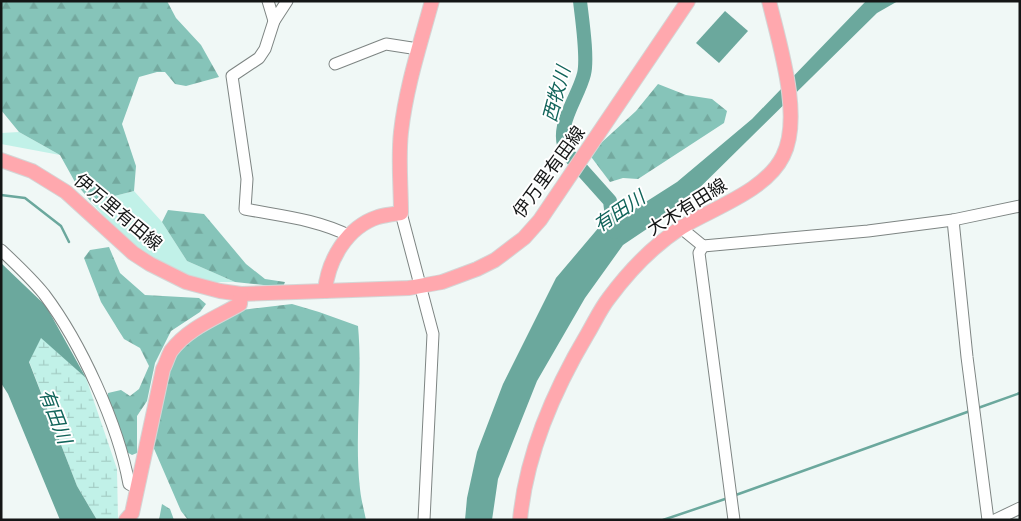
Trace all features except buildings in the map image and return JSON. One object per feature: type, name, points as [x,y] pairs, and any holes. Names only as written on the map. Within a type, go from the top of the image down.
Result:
[{"type":"main road","points":[[325,291],[326,277],[331,263],[350,236],[362,224],[378,217],[401,213],[399,170],[401,134],[407,92],[432,1]]},
{"type":"main road","name":"伊万里有田線","points":[[1,160],[32,171],[66,192],[133,253],[186,282],[220,291],[241,294],[421,286],[442,282],[495,260],[524,238],[540,220],[688,1]]},
{"type":"main road","name":"大木有田線","points":[[520,520],[521,507],[535,446],[548,412],[573,359],[608,298],[634,268],[654,250],[682,228],[754,187],[772,172],[783,156],[789,137],[792,113],[769,1]]},
{"type":"main road","points":[[126,520],[132,513],[163,369],[171,352],[186,336],[207,321],[240,304],[241,294]]},
{"type":"street","points":[[268,1],[274,21]]},
{"type":"street","points":[[287,1],[274,21],[265,49],[259,58],[232,76],[246,179],[245,209],[330,226],[350,236]]},
{"type":"street","points":[[334,64],[386,44],[418,49]]},
{"type":"street","points":[[682,228],[703,246],[868,231],[953,220],[1020,206]]},
{"type":"street","points":[[401,213],[433,334],[424,520]]},
{"type":"street","points":[[953,220],[967,356],[988,520]]},
{"type":"street","points":[[703,246],[699,253],[734,520]]},
{"type":"street","points":[[1,250],[23,270],[44,294],[64,325],[92,375],[119,443],[130,484],[137,488]]},
{"type":"street","points":[[995,520],[1020,508]]},
{"type":"green space","points":[[1,1],[167,1],[176,18],[201,45],[219,77],[186,86],[175,84],[165,72],[157,72],[139,77],[122,124],[136,166],[134,191],[91,202],[75,182],[60,155],[19,132],[1,110]]},
{"type":"green space","points":[[658,84],[686,95],[712,99],[727,111],[724,123],[638,179],[623,178],[610,182],[589,154],[636,111]]},
{"type":"green space","points":[[19,132],[60,155],[1,144],[1,133]]},
{"type":"green space","points":[[134,191],[162,222],[187,261],[235,282],[206,282],[159,264],[123,237],[91,202]]},
{"type":"green space","points":[[168,210],[204,214],[246,264],[265,279],[285,282],[283,287],[235,282],[187,261],[162,222]]},
{"type":"green space","points":[[109,247],[120,273],[145,295],[199,298],[206,304],[200,312],[171,331],[155,363],[147,401],[137,416],[137,453],[132,455],[125,451],[107,402],[108,393],[121,390],[130,396],[139,389],[149,366],[140,348],[124,339],[101,302],[84,258],[90,250]]},
{"type":"green space","points":[[292,304],[358,326],[360,367],[358,469],[360,493],[366,520],[188,520],[181,511],[152,444],[164,376],[176,354],[205,327],[241,310]]},
{"type":"green space","points":[[41,337],[86,378],[117,469],[118,520],[97,520],[77,486],[29,361]]},
{"type":"green space","points":[[162,504],[170,509],[174,520],[159,520]]},
{"type":"shaded area","points":[[866,1],[898,1],[877,13],[681,206],[623,245],[585,298],[537,381],[498,479],[492,520],[465,520],[467,498],[477,452],[503,384],[556,278],[611,213],[619,219],[677,182],[752,119]]},
{"type":"shaded area","points":[[725,11],[748,31],[719,63],[696,43]]},
{"type":"shaded area","points":[[1,263],[46,306],[86,378],[41,338],[29,362],[77,486],[97,520],[60,520],[8,394],[1,383]]},
{"type":"waterway","name":"西牧川","points":[[580,1],[585,67],[581,84],[564,124],[564,144],[568,154],[610,201],[614,232]]},
{"type":"waterway","points":[[1,195],[25,198],[61,226],[69,242]]},
{"type":"waterway","points":[[978,408],[1020,393]]},
{"type":"waterway","points":[[733,496],[970,411]]},
{"type":"waterway","points":[[663,520],[728,498]]},
{"type":"water label","name":"有田川","points":[[619,211]]},
{"type":"water label","name":"有田川","points":[[56,416]]}]
